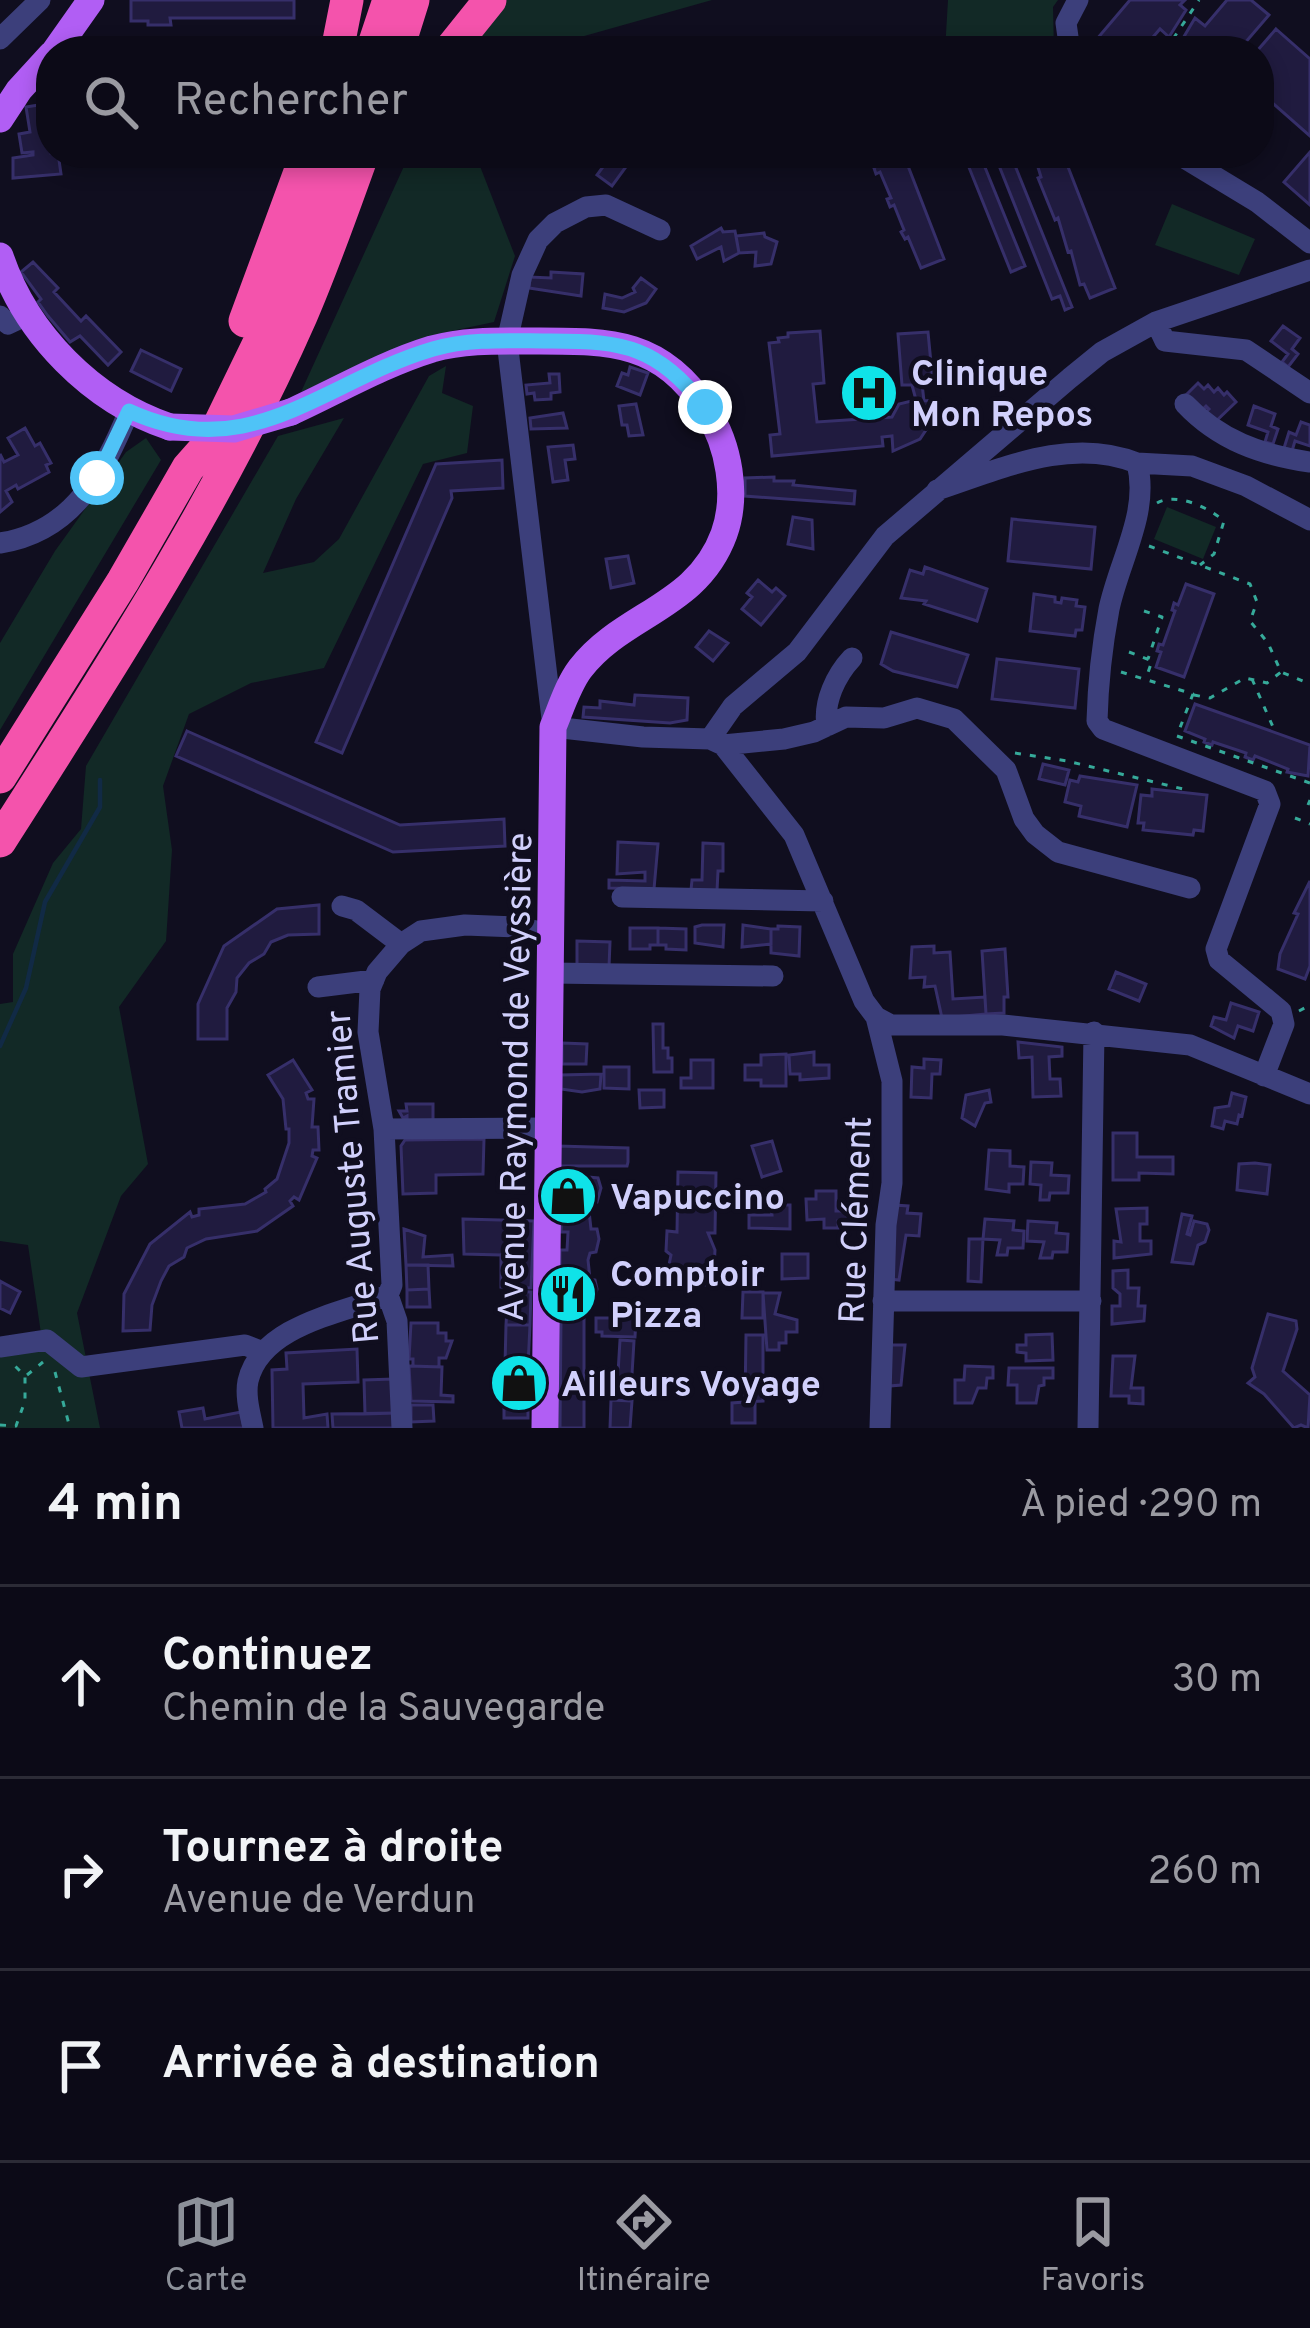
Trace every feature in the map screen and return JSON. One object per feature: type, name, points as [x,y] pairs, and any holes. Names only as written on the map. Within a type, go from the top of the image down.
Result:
[{"type":"highway","points":[[340,36],[347,0]]},
{"type":"highway","points":[[377,36],[389,0]]},
{"type":"highway","points":[[401,36],[412,0]]},
{"type":"highway","points":[[448,36],[476,0]]},
{"type":"highway","points":[[460,36],[490,0]]},
{"type":"highway","points":[[188,468],[195,436],[262,279],[302,168]]},
{"type":"highway","points":[[0,777],[188,468],[212,442],[260,341],[331,168]]},
{"type":"highway","points":[[0,841],[153,595],[221,475],[301,316],[356,168]]},
{"type":"highway","points":[[281,357],[318,323],[381,168]]},
{"type":"main road","points":[[65,36],[91,0]]},
{"type":"main road","points":[[0,118],[36,72]]},
{"type":"main road","points":[[0,256],[13,316],[109,398],[170,427],[234,429],[291,412],[428,350],[472,341],[622,344],[678,376],[705,407],[721,439],[729,473],[726,529],[709,563],[688,589],[583,666],[553,727]]},
{"type":"main road","name":"Avenue Raymond de Veyssière","points":[[545,1428],[553,727]]},
{"type":"street","points":[[0,39],[40,0]]},
{"type":"street","points":[[1068,36],[1066,23],[1078,0]]},
{"type":"street","points":[[1201,168],[1257,202],[1310,243]]},
{"type":"street","points":[[660,230],[606,205],[586,208],[555,223],[538,241],[522,275],[507,341],[553,727],[716,742],[784,739],[846,718],[884,718],[916,708],[955,718],[1006,770],[1024,819],[1058,852],[1190,888]]},
{"type":"street","points":[[716,742],[733,706],[797,652],[885,536],[1090,362],[1156,322],[1310,271]]},
{"type":"street","points":[[1156,322],[1165,340],[1246,350],[1310,392]]},
{"type":"street","points":[[1185,404],[1208,429],[1310,462]]},
{"type":"street","points":[[0,543],[34,534],[74,508],[106,464],[129,411]]},
{"type":"street","points":[[937,490],[1049,453],[1123,457],[1137,463],[1192,466],[1246,486],[1310,520]]},
{"type":"street","points":[[1137,463],[1139,509],[1110,605],[1099,669],[1097,721],[1103,729],[1264,791],[1270,804],[1216,949],[1219,960],[1281,1011],[1284,1024],[1264,1076]]},
{"type":"street","points":[[827,726],[834,683],[852,658]]},
{"type":"street","name":"Rue Clément","points":[[716,742],[794,835],[864,1001],[876,1017],[892,1081],[880,1428]]},
{"type":"street","points":[[622,897],[823,901]]},
{"type":"street","points":[[342,906],[356,910],[401,944],[421,931],[465,925],[552,934]]},
{"type":"street","name":"Rue Auguste Tramier","points":[[401,944],[374,980],[368,1032],[384,1129],[392,1285],[388,1295],[397,1321],[402,1428]]},
{"type":"street","points":[[551,973],[772,976]]},
{"type":"street","points":[[318,987],[374,980]]},
{"type":"street","points":[[876,1017],[907,1027],[1003,1025],[1190,1045],[1310,1094]]},
{"type":"street","points":[[1089,1420],[1094,1032]]},
{"type":"street","points":[[384,1129],[548,1129]]},
{"type":"street","points":[[253,1428],[247,1385],[265,1349],[298,1330],[388,1295]]},
{"type":"street","points":[[884,1301],[1091,1301]]},
{"type":"street","points":[[4,1355],[47,1340],[81,1367],[245,1345],[265,1349]]},
{"type":"path","points":[[1175,36],[1199,0]]},
{"type":"path","points":[[1156,503],[1173,498],[1214,512],[1224,521],[1214,554],[1200,565]]},
{"type":"path","points":[[1130,539],[1253,588],[1257,602],[1251,625],[1268,644],[1281,672],[1310,684]]},
{"type":"path","points":[[1144,610],[1162,617],[1148,659]]},
{"type":"path","points":[[1129,652],[1152,661],[1145,680]]},
{"type":"path","points":[[1112,668],[1210,698],[1252,677],[1267,683],[1281,672]]},
{"type":"path","points":[[1252,677],[1273,727]]},
{"type":"path","points":[[1193,694],[1178,735],[1310,783]]},
{"type":"path","points":[[1006,770],[1014,753],[1183,790]]},
{"type":"path","points":[[1295,818],[1310,824]]},
{"type":"path","points":[[4,1355],[25,1376],[25,1401],[16,1426]]},
{"type":"path","points":[[51,1356],[68,1427]]},
{"type":"path","points":[[0,1425],[24,1428]]},
{"type":"green space","points":[[507,0],[712,0],[584,36],[475,36]]},
{"type":"green space","points":[[948,0],[1058,0],[1053,7],[1054,36],[946,36]]},
{"type":"green space","points":[[403,168],[481,168],[515,256],[494,322],[442,333],[301,392]]},
{"type":"green space","points":[[1172,204],[1255,239],[1239,275],[1155,245]]},
{"type":"green space","points":[[446,366],[442,393],[473,406],[467,453],[423,464],[324,668],[251,683],[189,714],[163,786],[172,850],[166,941],[119,1007],[148,1164],[121,1196],[77,1313],[100,1428],[0,1428],[0,1354],[43,1347],[28,1245],[0,1241],[0,1004],[13,1002],[13,954],[53,863],[81,829],[86,766],[278,436],[344,418],[296,499],[263,573],[314,562],[339,539],[429,376]]},
{"type":"green space","points":[[146,438],[161,460],[0,730],[0,643],[55,551],[126,452]]},
{"type":"green space","points":[[1167,507],[1216,527],[1203,559],[1154,539]]},
{"type":"building","points":[[131,0],[294,0],[294,18],[170,18],[171,25],[148,25],[148,21],[131,21]]},
{"type":"building","points":[[1130,0],[1185,0],[1180,5],[1186,10],[1170,36],[1160,29],[1154,36],[1099,36]]},
{"type":"building","points":[[1227,0],[1251,0],[1269,15],[1251,36],[1184,36],[1195,18],[1205,26]]},
{"type":"building","points":[[1227,0],[1251,0],[1269,15],[1251,36],[1184,36],[1195,18],[1205,26]]},
{"type":"building","points":[[1276,29],[1310,59],[1310,136],[1274,104],[1274,36],[1270,36]]},
{"type":"building","points":[[36,105],[36,168],[60,168],[61,174],[13,178],[13,158],[33,155],[22,153],[19,134],[30,132],[26,107]]},
{"type":"building","points":[[1310,152],[1310,205],[1284,182]]},
{"type":"building","points":[[602,168],[625,168],[612,186],[597,175]]},
{"type":"building","points":[[874,168],[909,168],[944,259],[921,268],[908,237],[901,232],[894,205],[890,207],[880,172],[876,174]]},
{"type":"building","points":[[969,168],[985,168],[1025,266],[1011,272]]},
{"type":"building","points":[[1000,168],[1016,168],[1072,307],[1065,310],[1060,296],[1052,299]]},
{"type":"building","points":[[1038,168],[1068,168],[1115,288],[1090,298],[1084,284],[1080,285]]},
{"type":"building","points":[[721,228],[735,231],[739,253],[724,261],[721,247],[697,259],[691,246]]},
{"type":"building","points":[[764,233],[777,242],[771,264],[755,266],[756,252],[739,253],[736,236]]},
{"type":"building","points":[[33,262],[81,321],[86,316],[121,352],[108,365],[80,336],[70,342],[48,316],[21,272]]},
{"type":"building","points":[[551,272],[583,274],[581,296],[529,288],[530,277],[551,278]]},
{"type":"building","points":[[641,278],[656,289],[646,303],[624,312],[603,308],[605,294],[622,298],[635,292]]},
{"type":"building","points":[[1283,326],[1300,338],[1292,349],[1298,354],[1288,367],[1282,362],[1288,354],[1271,341]]},
{"type":"building","points":[[820,331],[824,383],[813,384],[817,422],[892,417],[899,404],[916,400],[912,385],[902,385],[898,334],[928,332],[933,384],[922,384],[924,401],[936,400],[936,404],[920,439],[893,451],[892,436],[882,437],[883,446],[772,456],[770,435],[780,434],[769,343],[779,342],[788,333]]},
{"type":"building","points":[[141,350],[181,369],[171,391],[131,371]]},
{"type":"building","points":[[630,367],[648,373],[640,395],[617,386]]},
{"type":"building","points":[[549,374],[559,374],[560,392],[551,393],[551,399],[535,400],[534,393],[527,394],[526,385],[550,383]]},
{"type":"building","points":[[1198,383],[1204,389],[1208,385],[1214,392],[1218,388],[1224,395],[1227,392],[1236,402],[1215,422],[1206,406],[1201,411],[1186,395]]},
{"type":"building","points":[[636,404],[643,435],[629,436],[619,406]]},
{"type":"building","points":[[1254,406],[1275,414],[1271,426],[1278,429],[1273,444],[1265,442],[1268,432],[1248,425]]},
{"type":"building","points":[[563,413],[567,428],[531,429],[530,418]]},
{"type":"building","points":[[1301,422],[1310,425],[1310,446],[1295,441],[1292,451],[1284,448],[1289,432],[1296,435]]},
{"type":"building","points":[[25,428],[51,463],[46,465],[49,472],[6,491],[12,502],[0,512],[0,454],[4,462],[18,455],[8,438]]},
{"type":"building","points":[[573,445],[575,459],[565,460],[568,480],[553,482],[548,447]]},
{"type":"building","points":[[502,460],[503,488],[451,491],[452,498],[342,753],[316,742],[436,464]]},
{"type":"building","points":[[774,477],[774,481],[794,481],[793,485],[855,491],[854,504],[745,496],[745,478]]},
{"type":"building","points":[[793,517],[812,520],[813,549],[788,544]]},
{"type":"building","points":[[1012,519],[1095,527],[1091,569],[1008,561]]},
{"type":"building","points":[[628,556],[634,583],[611,588],[606,559]]},
{"type":"building","points":[[925,567],[987,589],[977,621],[924,604],[926,601],[901,598],[910,570],[923,574]]},
{"type":"building","points":[[758,580],[785,596],[761,625],[742,609]]},
{"type":"building","points":[[1186,584],[1214,594],[1184,677],[1156,667],[1159,644],[1163,645],[1174,603],[1178,605]]},
{"type":"building","points":[[1034,594],[1055,597],[1061,603],[1062,598],[1077,600],[1076,606],[1085,607],[1082,630],[1076,630],[1075,636],[1030,631]]},
{"type":"building","points":[[709,631],[728,643],[713,661],[696,647]]},
{"type":"building","points":[[891,632],[968,655],[957,687],[881,664]]},
{"type":"building","points":[[997,659],[1079,669],[1075,708],[992,699]]},
{"type":"building","points":[[635,695],[688,698],[687,720],[583,717],[584,707],[600,708],[600,701],[634,705]]},
{"type":"building","points":[[1195,704],[1310,745],[1308,776],[1212,745],[1185,731]]},
{"type":"building","points":[[187,731],[400,825],[504,819],[505,846],[393,852],[176,756]]},
{"type":"building","points":[[1043,764],[1069,770],[1065,785],[1039,779]]},
{"type":"building","points":[[1080,776],[1137,785],[1127,827],[1079,816],[1081,806],[1065,802],[1070,780],[1078,782]]},
{"type":"building","points":[[1152,789],[1207,795],[1203,831],[1194,830],[1193,835],[1143,830],[1144,823],[1138,823],[1141,795],[1152,796]]},
{"type":"building","points":[[618,842],[658,844],[654,889],[609,888],[609,880],[645,881],[645,872],[617,874]]},
{"type":"building","points":[[703,843],[723,844],[717,891],[691,890],[692,880],[702,880]]},
{"type":"building","points":[[1310,881],[1310,966],[1305,979],[1278,969],[1298,914],[1294,913]]},
{"type":"building","points":[[319,905],[319,934],[288,935],[271,942],[237,978],[227,1008],[227,1039],[198,1039],[198,1004],[224,946],[277,909]]},
{"type":"building","points":[[724,925],[723,947],[695,943],[695,927]]},
{"type":"building","points":[[743,925],[771,929],[771,944],[742,947]]},
{"type":"building","points":[[800,927],[799,956],[771,953],[771,929]]},
{"type":"building","points":[[630,928],[658,928],[658,945],[630,949]]},
{"type":"building","points":[[658,928],[686,929],[686,950],[658,945]]},
{"type":"building","points":[[577,941],[610,942],[609,967],[577,967]]},
{"type":"building","points":[[934,946],[934,953],[950,952],[953,999],[985,997],[986,1014],[942,1018],[935,986],[924,987],[925,977],[910,978],[912,947]]},
{"type":"building","points":[[1005,949],[1008,997],[1004,997],[1004,1013],[986,1014],[982,951]]},
{"type":"building","points":[[1116,972],[1146,984],[1139,1001],[1109,989]]},
{"type":"building","points":[[1231,1003],[1259,1012],[1253,1031],[1238,1026],[1234,1038],[1211,1026],[1214,1017],[1226,1020]]},
{"type":"building","points":[[653,1024],[663,1024],[663,1048],[668,1048],[668,1058],[672,1058],[672,1072],[654,1072]]},
{"type":"building","points":[[1018,1042],[1062,1047],[1062,1056],[1049,1057],[1050,1079],[1060,1079],[1061,1096],[1033,1097],[1032,1057],[1019,1058]]},
{"type":"building","points":[[562,1043],[587,1044],[586,1064],[562,1064]]},
{"type":"building","points":[[814,1052],[814,1065],[829,1065],[829,1078],[800,1080],[800,1074],[790,1074],[789,1055]]},
{"type":"building","points":[[786,1054],[786,1086],[761,1086],[761,1080],[745,1080],[745,1065],[761,1065],[761,1055]]},
{"type":"building","points":[[924,1059],[941,1060],[940,1074],[932,1074],[931,1098],[911,1097],[912,1067],[924,1068]]},
{"type":"building","points":[[293,1060],[312,1090],[306,1093],[314,1099],[312,1127],[318,1127],[319,1150],[313,1150],[317,1158],[299,1200],[294,1197],[293,1206],[257,1231],[206,1239],[187,1248],[161,1281],[150,1330],[123,1331],[124,1294],[150,1244],[190,1212],[192,1217],[199,1215],[199,1209],[245,1204],[277,1179],[289,1129],[283,1099],[268,1075]]},
{"type":"building","points":[[691,1060],[713,1060],[713,1088],[681,1088],[681,1078],[691,1078]]},
{"type":"building","points":[[604,1067],[629,1067],[629,1089],[604,1088]]},
{"type":"building","points":[[601,1074],[600,1089],[561,1089],[561,1075]]},
{"type":"building","points":[[639,1090],[664,1090],[664,1107],[640,1108]]},
{"type":"building","points":[[989,1090],[991,1102],[985,1103],[975,1126],[962,1118],[966,1095]]},
{"type":"building","points":[[1232,1093],[1246,1097],[1242,1116],[1237,1124],[1225,1121],[1223,1129],[1212,1126],[1215,1108],[1229,1106]]},
{"type":"building","points":[[406,1104],[433,1104],[433,1123],[407,1123],[407,1116],[403,1118],[399,1111],[407,1111]]},
{"type":"building","points":[[1113,1133],[1137,1133],[1137,1157],[1173,1157],[1173,1174],[1139,1173],[1139,1180],[1113,1180]]},
{"type":"building","points":[[484,1139],[483,1174],[436,1175],[436,1193],[403,1194],[401,1146],[405,1140]]},
{"type":"building","points":[[772,1141],[781,1171],[762,1177],[752,1146]]},
{"type":"building","points":[[557,1146],[628,1148],[627,1166],[556,1166]]},
{"type":"building","points":[[989,1150],[1010,1151],[1010,1166],[1024,1167],[1023,1184],[1009,1184],[1009,1192],[986,1189]]},
{"type":"building","points":[[1031,1162],[1052,1163],[1051,1175],[1069,1176],[1068,1193],[1050,1193],[1049,1200],[1040,1200],[1041,1185],[1030,1184]]},
{"type":"building","points":[[1239,1164],[1270,1165],[1267,1194],[1237,1190]]},
{"type":"building","points":[[678,1172],[716,1173],[715,1233],[708,1233],[715,1250],[713,1285],[665,1284],[671,1255],[666,1251],[667,1231],[677,1232]]},
{"type":"building","points":[[598,1178],[601,1188],[589,1211],[591,1229],[597,1229],[599,1239],[588,1260],[590,1279],[597,1289],[594,1303],[566,1301],[566,1285],[560,1284],[560,1250],[567,1250],[568,1232],[561,1232],[562,1199],[569,1199],[570,1180]]},
{"type":"building","points":[[816,1191],[836,1191],[836,1211],[849,1211],[849,1221],[838,1221],[838,1228],[824,1228],[824,1219],[807,1220],[806,1199],[816,1199]]},
{"type":"building","points":[[771,1205],[790,1205],[790,1229],[749,1228],[749,1215],[772,1215]]},
{"type":"building","points":[[894,1205],[921,1214],[919,1236],[906,1235],[899,1280],[889,1279]]},
{"type":"building","points":[[1147,1208],[1140,1241],[1151,1241],[1151,1254],[1114,1258],[1114,1241],[1121,1242],[1116,1209]]},
{"type":"building","points":[[1182,1214],[1192,1216],[1187,1234],[1194,1221],[1207,1224],[1209,1230],[1193,1264],[1172,1262]]},
{"type":"building","points":[[463,1219],[534,1221],[531,1288],[501,1287],[501,1255],[464,1254]]},
{"type":"building","points":[[985,1219],[1014,1221],[1013,1230],[1024,1231],[1023,1248],[1008,1248],[1007,1255],[997,1255],[1000,1240],[983,1239]]},
{"type":"building","points":[[1028,1221],[1057,1223],[1056,1233],[1068,1234],[1067,1252],[1040,1258],[1044,1242],[1027,1241]]},
{"type":"building","points":[[404,1229],[425,1236],[423,1257],[452,1255],[453,1266],[406,1265]]},
{"type":"building","points":[[969,1239],[983,1239],[981,1282],[968,1281]]},
{"type":"building","points":[[782,1254],[808,1254],[808,1278],[782,1279]]},
{"type":"building","points":[[406,1265],[428,1265],[429,1289],[407,1290]]},
{"type":"building","points":[[1128,1270],[1128,1288],[1139,1288],[1138,1306],[1145,1306],[1144,1321],[1112,1324],[1112,1306],[1120,1306],[1113,1271]]},
{"type":"building","points":[[0,1281],[20,1292],[10,1313],[0,1308]]},
{"type":"building","points":[[429,1289],[430,1307],[407,1307],[407,1290]]},
{"type":"building","points":[[508,1291],[531,1292],[530,1325],[506,1325]]},
{"type":"building","points":[[743,1292],[763,1292],[763,1318],[742,1318]]},
{"type":"building","points":[[763,1293],[780,1293],[775,1314],[797,1320],[797,1332],[786,1332],[786,1343],[779,1343],[779,1350],[767,1350]]},
{"type":"building","points":[[562,1300],[584,1303],[584,1318],[561,1318]]},
{"type":"building","points":[[1268,1314],[1296,1321],[1283,1371],[1310,1395],[1308,1428],[1294,1428],[1248,1383],[1255,1377],[1252,1368]]},
{"type":"building","points":[[561,1318],[584,1318],[584,1428],[560,1428]]},
{"type":"building","points":[[596,1318],[636,1318],[635,1337],[602,1336],[596,1332]]},
{"type":"building","points":[[411,1323],[438,1323],[438,1333],[446,1333],[446,1341],[452,1341],[446,1358],[439,1358],[439,1367],[413,1366],[409,1359]]},
{"type":"building","points":[[506,1325],[530,1325],[528,1366],[505,1365]]},
{"type":"building","points":[[1052,1334],[1053,1360],[1026,1361],[1026,1353],[1017,1352],[1017,1345],[1026,1345],[1026,1335]]},
{"type":"building","points":[[746,1335],[763,1335],[763,1401],[745,1402]]},
{"type":"building","points":[[620,1340],[634,1341],[631,1391],[617,1390]]},
{"type":"building","points":[[889,1345],[905,1345],[901,1385],[889,1386]]},
{"type":"building","points":[[357,1349],[358,1382],[303,1384],[304,1418],[327,1414],[328,1428],[273,1428],[272,1370],[287,1369],[286,1353]]},
{"type":"building","points":[[1113,1356],[1135,1356],[1131,1388],[1143,1388],[1143,1404],[1129,1403],[1129,1396],[1111,1396]]},
{"type":"building","points":[[409,1366],[442,1367],[441,1395],[453,1396],[453,1402],[411,1401]]},
{"type":"building","points":[[965,1366],[993,1367],[993,1378],[987,1378],[986,1388],[978,1388],[972,1403],[955,1403],[955,1380],[964,1380]]},
{"type":"building","points":[[505,1368],[528,1368],[527,1403],[504,1403]]},
{"type":"building","points":[[1009,1368],[1053,1368],[1053,1378],[1044,1378],[1036,1403],[1017,1403],[1017,1385],[1008,1385]]},
{"type":"building","points":[[393,1379],[395,1413],[365,1414],[364,1380]]},
{"type":"building","points":[[611,1400],[632,1401],[630,1428],[610,1428]]},
{"type":"building","points":[[755,1402],[755,1423],[732,1423],[732,1403]]},
{"type":"building","points":[[504,1403],[528,1403],[528,1418],[504,1418]]},
{"type":"building","points":[[411,1405],[433,1405],[434,1421],[411,1422]]},
{"type":"building","points":[[203,1408],[205,1419],[241,1412],[244,1428],[182,1428],[179,1412]]},
{"type":"building","points":[[395,1413],[395,1428],[333,1428],[332,1414]]},
{"type":"waterway","points":[[0,1046],[26,988],[45,902],[100,807],[100,780]]},
{"type":"place","name":"Clinique Mon Repos","points":[[869,393]]},
{"type":"place","name":"Vapuccino","points":[[568,1196]]},
{"type":"place","name":"Comptoir Pizza","points":[[568,1294]]},
{"type":"place","name":"Ailleurs Voyage","points":[[519,1383]]},
{"type":"route","points":[[97,478],[129,411],[170,427],[247,427],[428,350],[472,341],[622,344],[678,376],[705,407]]}]
